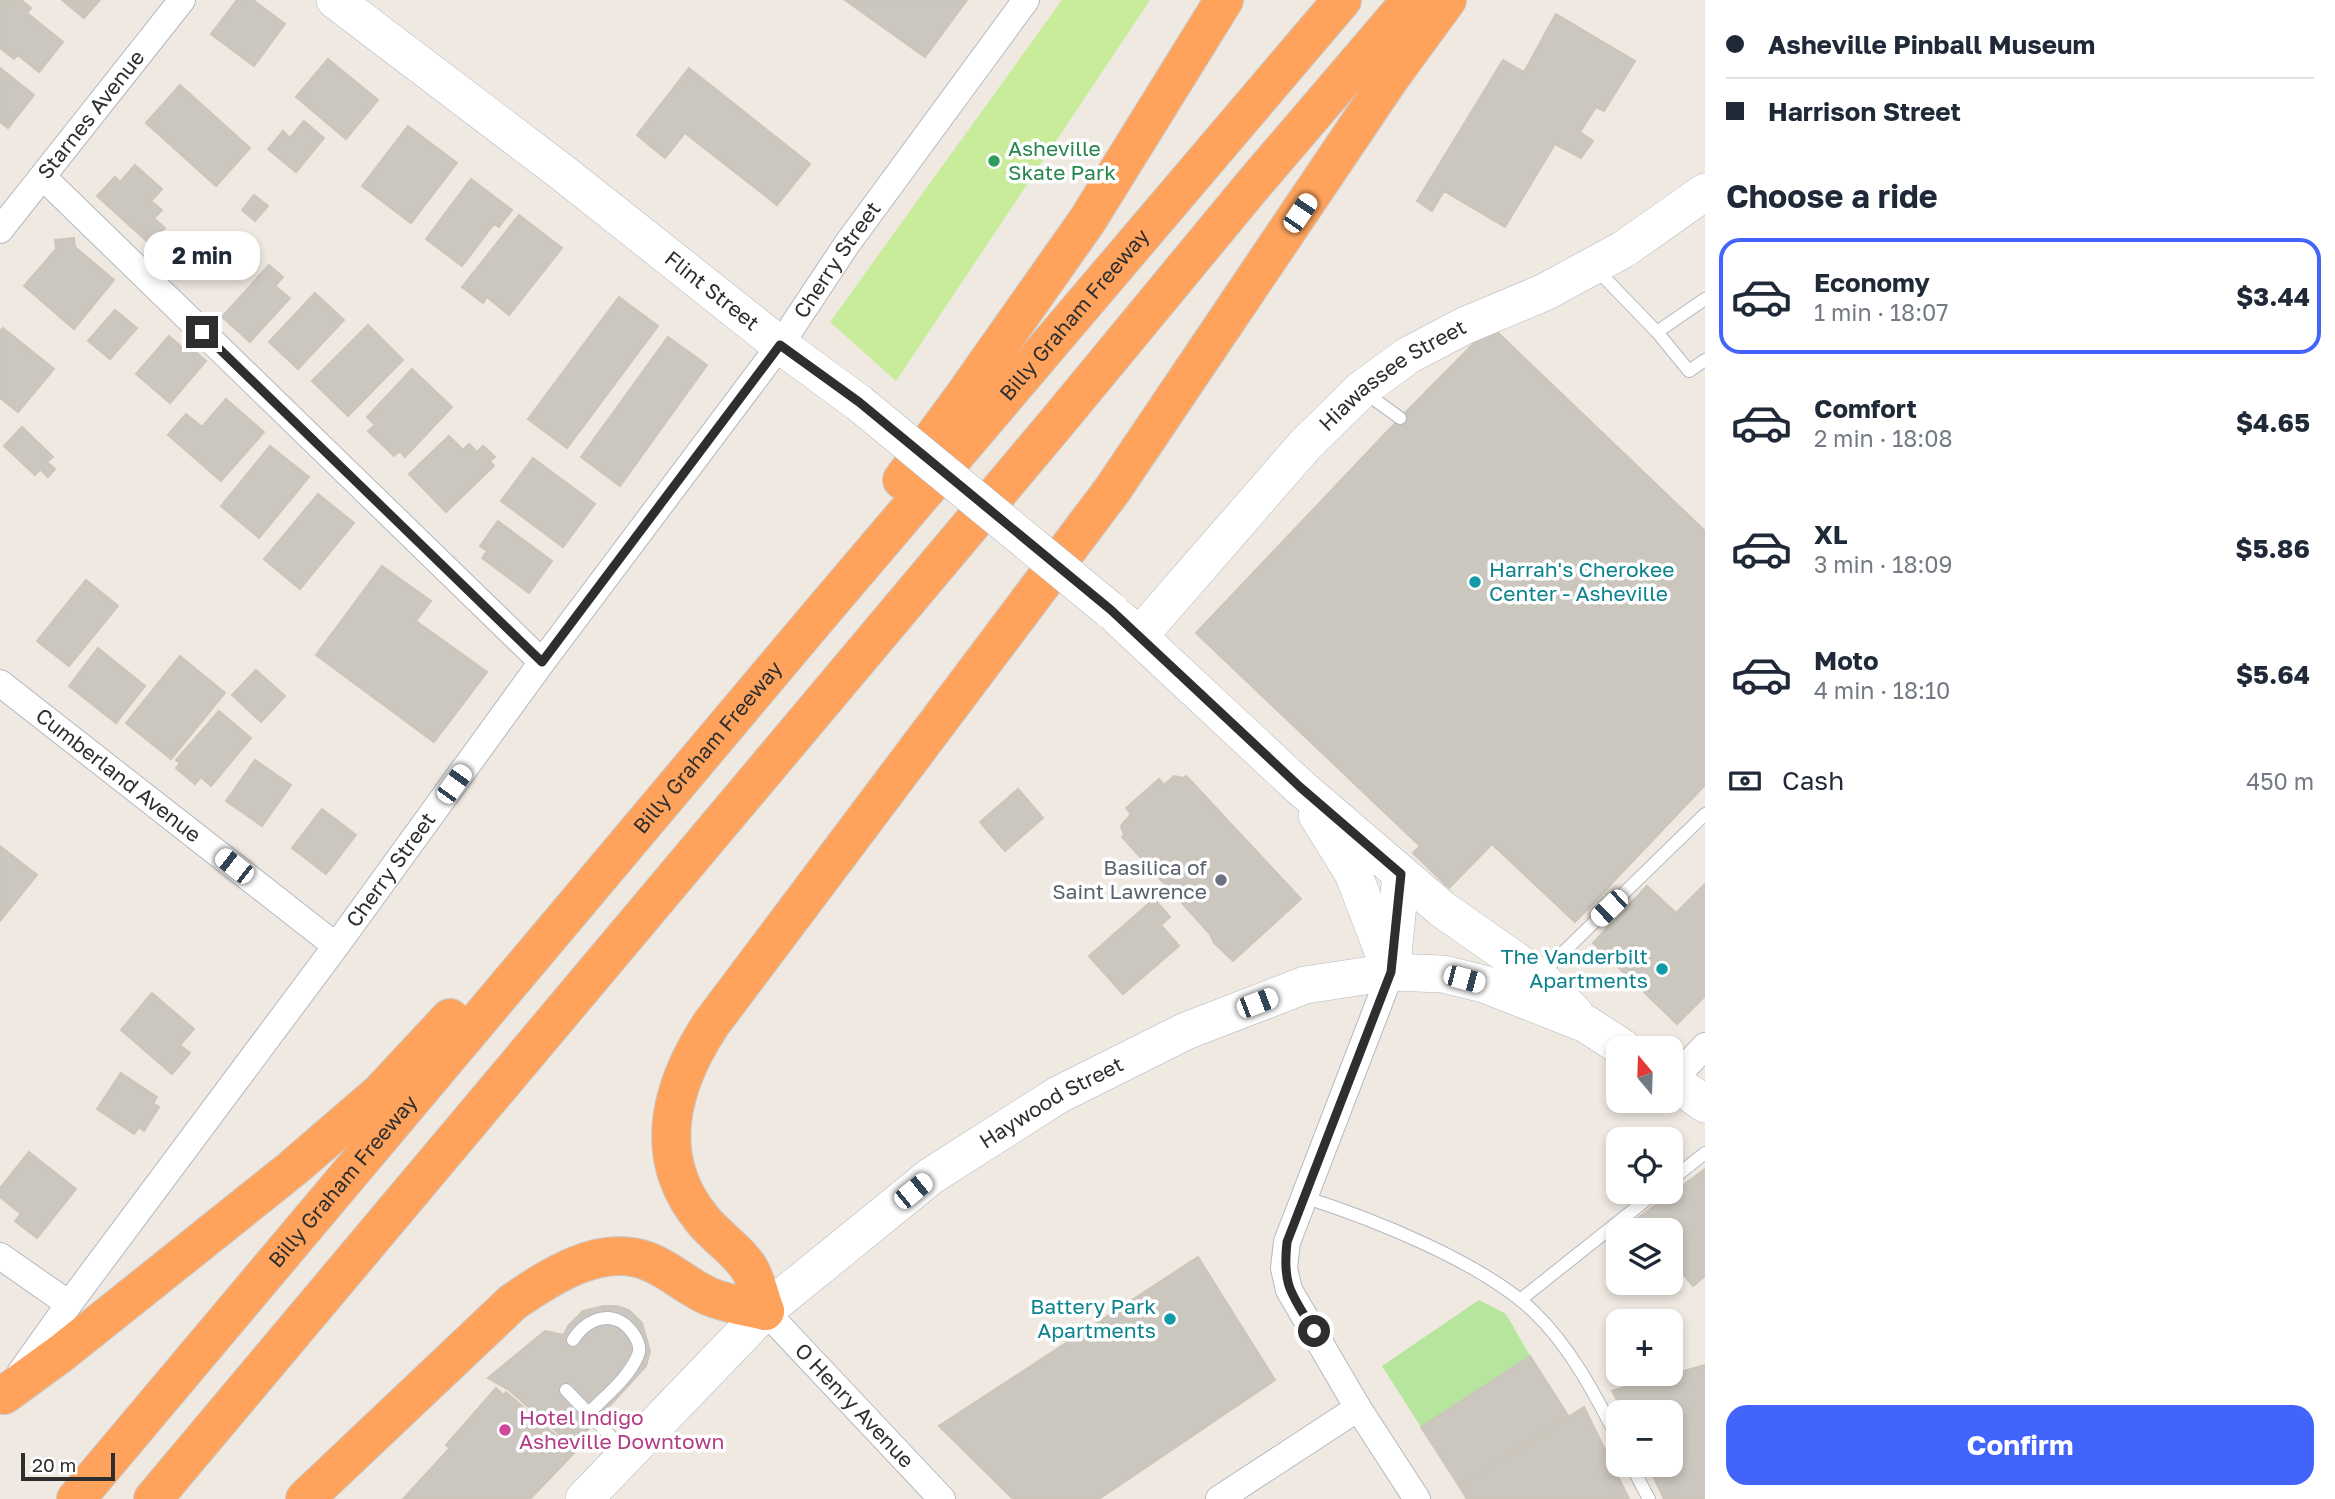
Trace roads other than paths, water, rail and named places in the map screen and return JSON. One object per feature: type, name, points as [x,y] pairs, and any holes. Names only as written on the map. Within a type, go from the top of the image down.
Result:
[{"type":"highway","points":[[816,620],[869,525],[1087,221],[1224,0]]},
{"type":"highway","name":"Billy Graham Freeway","points":[[76,1499],[1342,0]]},
{"type":"highway","points":[[153,1499],[1058,422],[1252,186],[1411,0]]},
{"type":"highway","points":[[765,1311],[750,1269],[701,1218],[684,1190],[676,1167],[670,1134],[673,1104],[693,1052],[711,1024],[1113,489],[1390,78],[1447,0]]},
{"type":"highway","points":[[2,1398],[293,1167],[380,1093],[442,1027],[540,914],[615,860]]},
{"type":"highway","points":[[305,1499],[513,1302],[549,1278],[583,1262],[614,1256],[646,1260],[712,1298],[765,1311]]},
{"type":"street","name":"Starnes Avenue","points":[[0,230],[182,0]]},
{"type":"street","name":"Flint Street","points":[[334,0],[563,173],[780,345],[859,402],[1111,610],[1300,787],[1401,874],[1442,909],[1539,977],[1586,1024]]},
{"type":"street","name":"Cherry Street","points":[[2,1398],[542,662],[780,345],[847,244],[1026,0]]},
{"type":"street","points":[[43,177],[542,662]]},
{"type":"street","name":"Hiawassee Street","points":[[1139,636],[1305,445],[1361,390],[1407,355],[1464,326],[1545,292],[1624,249],[1705,192]]},
{"type":"street","name":"Cumberland Avenue","points":[[0,683],[336,946]]},
{"type":"street","name":"Flint Street","points":[[1300,787],[1353,873],[1391,972]]},
{"type":"street","points":[[1401,874],[1391,972],[1287,1242],[1284,1268],[1289,1290],[1358,1408],[1417,1499]]},
{"type":"street","name":"Haywood Street","points":[[584,1499],[765,1311],[931,1176],[1058,1096],[1186,1031],[1305,985],[1391,972],[1443,974],[1484,985],[1586,1024],[1606,1037]]},
{"type":"street","points":[[1684,1068],[1705,1046]]},
{"type":"street","points":[[1684,1089],[1705,1104]]},
{"type":"street","points":[[0,1256],[69,1304]]},
{"type":"street","name":"O Henry Avenue","points":[[765,1311],[942,1499]]},
{"type":"street","points":[[1219,1499],[1358,1408]]},
{"type":"lane","points":[[1592,266],[1657,332],[1689,371],[1705,360]]},
{"type":"lane","points":[[1657,332],[1705,299]]},
{"type":"lane","points":[[1361,390],[1400,418]]},
{"type":"lane","points":[[1539,977],[1705,814]]},
{"type":"lane","points":[[1683,1170],[1705,1153]]},
{"type":"lane","points":[[1304,1197],[1354,1213],[1428,1247],[1474,1270],[1520,1300],[1555,1335],[1606,1418]]},
{"type":"lane","points":[[1520,1300],[1641,1204]]},
{"type":"lane","points":[[573,1340],[586,1324],[607,1317],[626,1325],[638,1344],[639,1353],[627,1373],[589,1413]]},
{"type":"lane","points":[[566,1390],[628,1454]]},
{"type":"lane","points":[[1637,1477],[1649,1499]]},
{"type":"place","name":"Asheville Skate Park","points":[[994,161]]},
{"type":"place","name":"Harrah's Cherokee Center - Asheville","points":[[1475,582]]},
{"type":"place","name":"Basilica of Saint Lawrence","points":[[1221,880]]},
{"type":"place","name":"The Vanderbilt Apartments","points":[[1662,969]]},
{"type":"place","name":"Battery Park Apartments","points":[[1170,1319]]},
{"type":"place","name":"Hotel Indigo Asheville Downtown","points":[[505,1430]]}]
